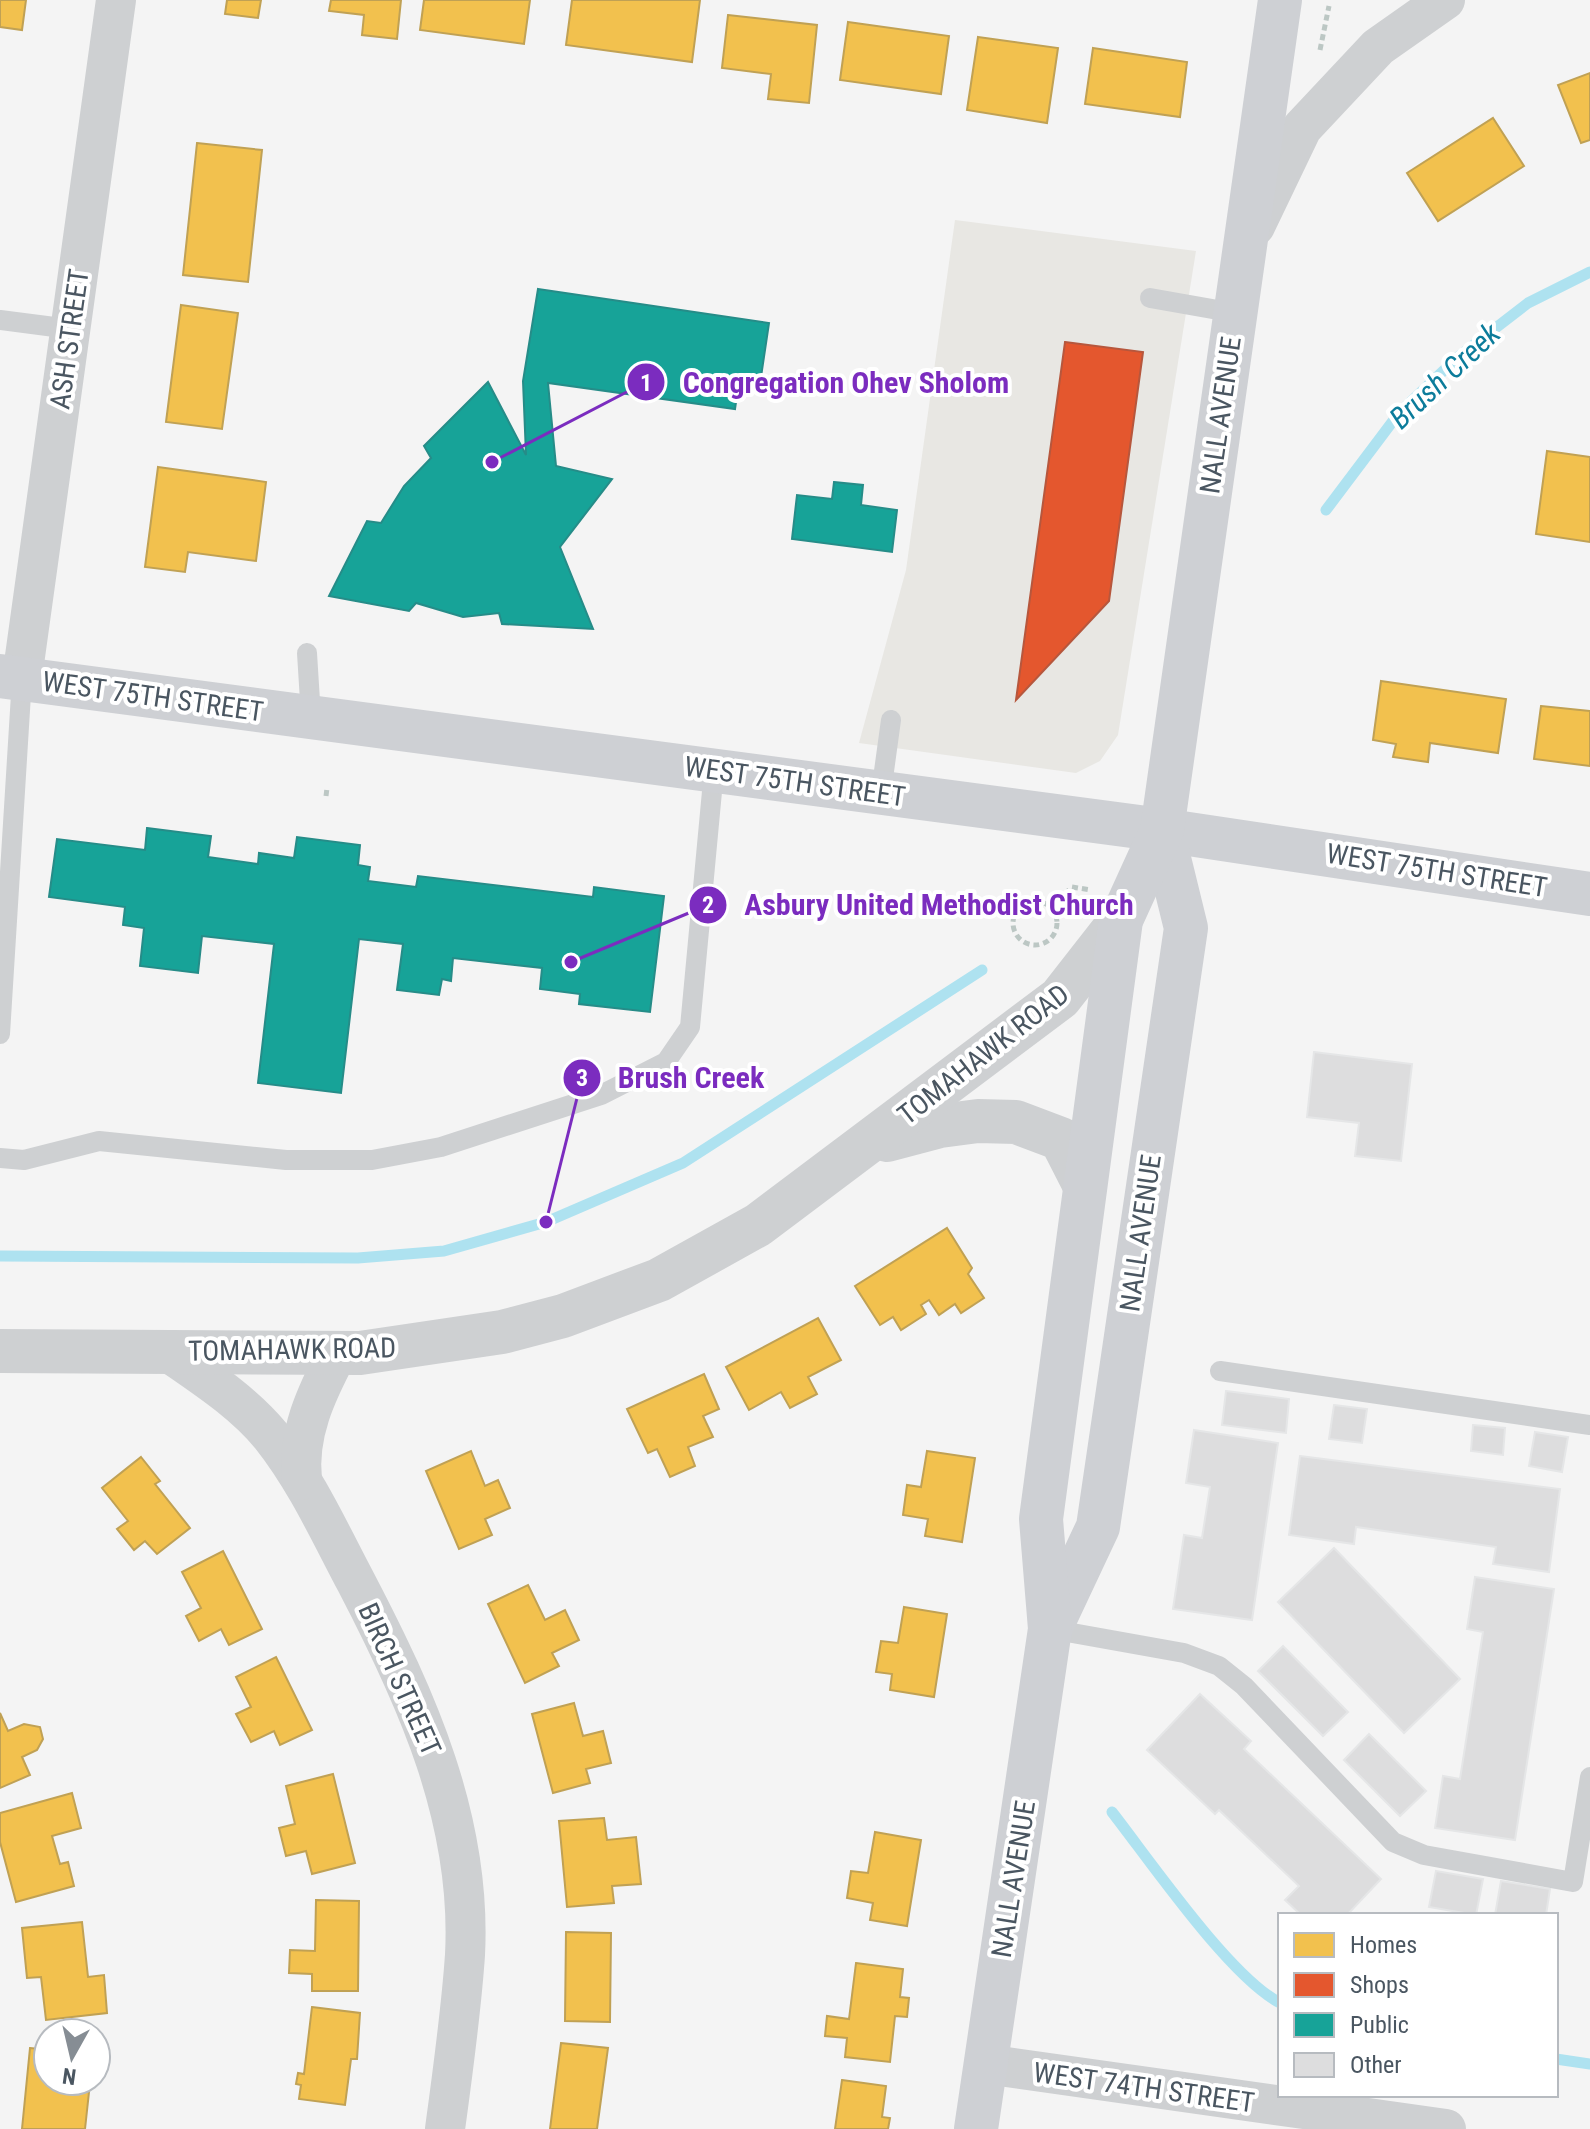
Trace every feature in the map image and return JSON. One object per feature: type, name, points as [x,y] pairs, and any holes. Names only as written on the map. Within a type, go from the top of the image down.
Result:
[{"type":"main road","name":"NALL AVENUE","points":[[976,2129],[1050,1629],[1041,1519],[1121,920],[1162,830],[1280,0]]},
{"type":"main road","name":"WEST 75TH STREET","points":[[11,677],[1162,830],[1590,894]]},
{"type":"main road","name":"NALL AVENUE","points":[[1050,1629],[1098,1527],[1186,928],[1162,830]]},
{"type":"street","name":"ASH STREET","points":[[11,677],[70,329],[116,0]]},
{"type":"street","points":[[1244,252],[1302,128],[1378,47],[1445,0]]},
{"type":"street","name":"TOMAHAWK ROAD","points":[[0,1351],[337,1354],[502,1332],[563,1316],[659,1280],[758,1225],[1068,991],[1121,920]]},
{"type":"street","name":"TOMAHAWK ROAD","points":[[869,1143],[940,1126],[1016,1122],[1061,1139],[1085,1186]]},
{"type":"street","name":"BIRCH STREET","points":[[168,1352],[238,1404],[269,1435],[302,1480],[422,1716],[451,1813],[462,1891],[465,1953],[445,2129]]},
{"type":"street","name":"BIRCH STREET","points":[[302,1480],[299,1454],[305,1431],[316,1395],[337,1354]]},
{"type":"street","name":"WEST 74TH STREET","points":[[985,2064],[1446,2129]]},
{"type":"lane","points":[[1150,298],[1235,313]]},
{"type":"lane","points":[[0,320],[70,329]]},
{"type":"lane","points":[[307,653],[311,717]]},
{"type":"lane","points":[[0,1034],[11,677]]},
{"type":"lane","points":[[881,793],[891,720]]},
{"type":"lane","points":[[0,1158],[24,1160],[99,1141],[286,1160],[372,1160],[441,1147],[601,1095],[666,1062],[690,1027],[714,770]]},
{"type":"lane","points":[[1220,1371],[1590,1425]]},
{"type":"lane","points":[[1050,1629],[1184,1653],[1219,1666],[1244,1686],[1393,1842],[1424,1855],[1573,1882],[1590,1777]]},
{"type":"path","points":[[1319,54],[1329,6]]},
{"type":"path","points":[[326,796],[327,788]]},
{"type":"path","points":[[1050,906],[1069,890]]},
{"type":"path","points":[[1030,901],[1050,906],[1057,927],[1049,940],[1035,945],[1021,940],[1013,928],[1018,908],[1030,901]]},
{"type":"shaded area","points":[[955,220],[1196,251],[1118,735],[1100,761],[1076,773],[859,743],[906,570]]},
{"type":"building: Homes","points":[[0,0],[26,0],[22,30],[0,27]]},
{"type":"building: Homes","points":[[227,0],[261,0],[258,18],[225,14]]},
{"type":"building: Homes","points":[[331,0],[401,0],[397,39],[362,35],[364,15],[329,11]]},
{"type":"building: Homes","points":[[424,0],[530,0],[524,44],[420,30]]},
{"type":"building: Homes","points":[[572,0],[700,0],[692,62],[566,45]]},
{"type":"building: Homes","points":[[728,15],[817,25],[809,103],[768,99],[771,74],[722,68]]},
{"type":"building: Homes","points":[[848,22],[949,36],[941,94],[840,80]]},
{"type":"building: Homes","points":[[978,37],[1058,48],[1047,123],[967,110]]},
{"type":"building: Homes","points":[[1093,48],[1187,62],[1180,117],[1085,104]]},
{"type":"building: Homes","points":[[1590,73],[1590,140],[1581,143],[1558,85]]},
{"type":"building: Homes","points":[[1493,118],[1524,166],[1438,221],[1407,173]]},
{"type":"building: Homes","points":[[197,143],[262,150],[248,282],[183,275]]},
{"type":"building: Homes","points":[[181,305],[238,313],[222,429],[166,422]]},
{"type":"building: Homes","points":[[1547,451],[1590,457],[1590,542],[1536,534]]},
{"type":"building: Homes","points":[[158,467],[266,482],[256,561],[188,552],[185,572],[145,567]]},
{"type":"building: Homes","points":[[1381,681],[1506,699],[1498,753],[1430,743],[1428,762],[1393,757],[1396,744],[1373,740]]},
{"type":"building: Homes","points":[[1541,706],[1590,711],[1590,766],[1534,759]]},
{"type":"building: Homes","points":[[947,1228],[972,1268],[968,1274],[984,1298],[961,1313],[955,1304],[939,1315],[929,1300],[921,1305],[926,1314],[901,1330],[893,1317],[880,1325],[855,1286]]},
{"type":"building: Homes","points":[[818,1318],[841,1360],[808,1377],[817,1394],[790,1408],[781,1392],[749,1410],[726,1367]]},
{"type":"building: Homes","points":[[704,1374],[719,1409],[703,1416],[713,1437],[688,1447],[695,1466],[670,1477],[657,1449],[648,1453],[627,1409]]},
{"type":"building: Homes","points":[[471,1451],[485,1486],[498,1480],[510,1508],[485,1519],[492,1535],[459,1549],[426,1471]]},
{"type":"building: Homes","points":[[927,1451],[975,1458],[962,1542],[925,1536],[928,1519],[903,1515],[907,1485],[921,1487]]},
{"type":"building: Homes","points":[[141,1457],[160,1481],[155,1484],[190,1528],[157,1554],[145,1541],[134,1550],[117,1529],[128,1521],[102,1488]]},
{"type":"building: Homes","points":[[223,1551],[262,1629],[229,1645],[221,1629],[199,1641],[186,1616],[201,1608],[182,1572]]},
{"type":"building: Homes","points":[[528,1585],[545,1620],[565,1610],[579,1640],[552,1653],[559,1666],[525,1683],[488,1604]]},
{"type":"building: Homes","points":[[904,1607],[947,1614],[934,1697],[890,1690],[892,1674],[876,1672],[881,1641],[898,1643]]},
{"type":"building: Homes","points":[[276,1657],[312,1730],[280,1745],[274,1731],[251,1742],[236,1714],[251,1707],[236,1677]]},
{"type":"building: Homes","points":[[574,1703],[583,1736],[603,1731],[611,1763],[586,1769],[590,1783],[553,1793],[532,1714]]},
{"type":"building: Homes","points":[[0,1713],[8,1731],[24,1724],[40,1727],[43,1739],[37,1750],[22,1757],[30,1775],[0,1788]]},
{"type":"building: Homes","points":[[333,1774],[355,1863],[312,1874],[306,1851],[286,1856],[279,1828],[295,1824],[286,1786]]},
{"type":"building: Homes","points":[[72,1793],[81,1828],[52,1836],[60,1864],[68,1862],[74,1886],[16,1902],[0,1842],[0,1813]]},
{"type":"building: Homes","points":[[604,1818],[607,1840],[636,1837],[641,1884],[612,1886],[614,1903],[567,1907],[559,1821]]},
{"type":"building: Homes","points":[[875,1832],[921,1840],[907,1926],[870,1920],[873,1903],[847,1898],[851,1871],[868,1873]]},
{"type":"building: Homes","points":[[316,1900],[359,1901],[358,1991],[312,1991],[312,1974],[289,1973],[290,1950],[315,1951]]},
{"type":"building: Homes","points":[[82,1922],[88,1977],[104,1975],[107,2013],[46,2017],[41,1977],[27,1978],[22,1928]]},
{"type":"building: Homes","points":[[566,1932],[611,1933],[610,2022],[565,2021]]},
{"type":"building: Homes","points":[[856,1963],[903,1969],[900,1997],[909,1998],[907,2017],[895,2016],[890,2062],[845,2057],[847,2038],[825,2036],[827,2016],[849,2019]]},
{"type":"building: Homes","points":[[312,2007],[360,2013],[357,2059],[351,2059],[345,2105],[299,2099],[301,2085],[296,2084],[298,2073],[304,2074]]},
{"type":"building: Homes","points":[[561,2043],[608,2048],[597,2129],[550,2129]]},
{"type":"building: Homes","points":[[32,2048],[32,2097],[88,2097],[85,2129],[22,2129]]},
{"type":"building: Homes","points":[[842,2080],[886,2086],[882,2117],[890,2118],[888,2129],[835,2129]]},
{"type":"building: Shops","points":[[1065,342],[1143,352],[1109,601],[1016,700]]},
{"type":"building: Public","points":[[538,289],[769,323],[761,377],[740,374],[735,409],[548,383],[556,466],[612,479],[560,547],[593,629],[502,624],[499,613],[463,617],[416,603],[409,611],[329,596],[367,521],[381,523],[404,486],[431,458],[424,446],[488,382],[526,455],[523,381]]},
{"type":"building: Public","points":[[834,482],[863,485],[861,505],[897,510],[892,552],[792,539],[797,495],[832,499]]},
{"type":"building: Public","points":[[147,828],[211,836],[208,857],[258,864],[259,853],[294,858],[297,837],[360,845],[358,865],[370,867],[368,881],[416,887],[418,876],[593,897],[594,887],[664,896],[650,1012],[579,1004],[580,994],[540,989],[542,968],[453,958],[451,981],[442,979],[439,995],[397,990],[403,944],[359,939],[341,1093],[258,1083],[274,944],[202,936],[198,973],[140,966],[144,928],[123,925],[125,907],[49,897],[57,839],[145,850]]},
{"type":"building: Other","points":[[1314,1052],[1412,1064],[1401,1161],[1355,1156],[1359,1123],[1307,1117]]},
{"type":"building: Other","points":[[1226,1391],[1289,1399],[1286,1433],[1222,1425]]},
{"type":"building: Other","points":[[1334,1405],[1367,1409],[1362,1443],[1329,1439]]},
{"type":"building: Other","points":[[1473,1425],[1505,1428],[1503,1455],[1471,1451]]},
{"type":"building: Other","points":[[1194,1430],[1278,1443],[1252,1620],[1173,1609],[1184,1535],[1202,1538],[1210,1487],[1186,1483]]},
{"type":"building: Other","points":[[1535,1432],[1568,1437],[1562,1472],[1529,1466]]},
{"type":"building: Other","points":[[1300,1456],[1560,1489],[1549,1572],[1493,1564],[1496,1547],[1356,1527],[1354,1544],[1289,1535]]},
{"type":"building: Other","points":[[1334,1548],[1460,1679],[1404,1733],[1278,1602]]},
{"type":"building: Other","points":[[1475,1577],[1554,1589],[1515,1840],[1435,1828],[1443,1776],[1460,1779],[1483,1632],[1467,1629]]},
{"type":"building: Other","points":[[1283,1646],[1348,1712],[1323,1736],[1258,1671]]},
{"type":"building: Other","points":[[1200,1694],[1251,1741],[1244,1749],[1381,1879],[1349,1913],[1299,1913],[1285,1900],[1299,1886],[1219,1810],[1215,1814],[1147,1750]]},
{"type":"building: Other","points":[[1369,1734],[1426,1791],[1400,1816],[1344,1760]]},
{"type":"building: Other","points":[[1436,1871],[1483,1879],[1476,1913],[1429,1907]]},
{"type":"building: Other","points":[[1501,1881],[1550,1889],[1546,1913],[1495,1913]]},
{"type":"waterway","name":"Brush Creek","points":[[1326,510],[1399,413],[1458,357],[1528,303],[1590,272]]},
{"type":"waterway","name":"Brush Creek","points":[[0,1256],[358,1258],[444,1251],[546,1222],[683,1163],[982,970]]},
{"type":"waterway","points":[[1112,1812],[1215,1944],[1238,1969],[1278,2002]]},
{"type":"waterway","points":[[1558,2059],[1590,2064]]},
{"type":"place","name":"Congregation Ohev Sholom","points":[[492,462]]},
{"type":"place","name":"Asbury United Methodist Church","points":[[571,962]]},
{"type":"place","name":"Brush Creek","points":[[546,1222]]}]
